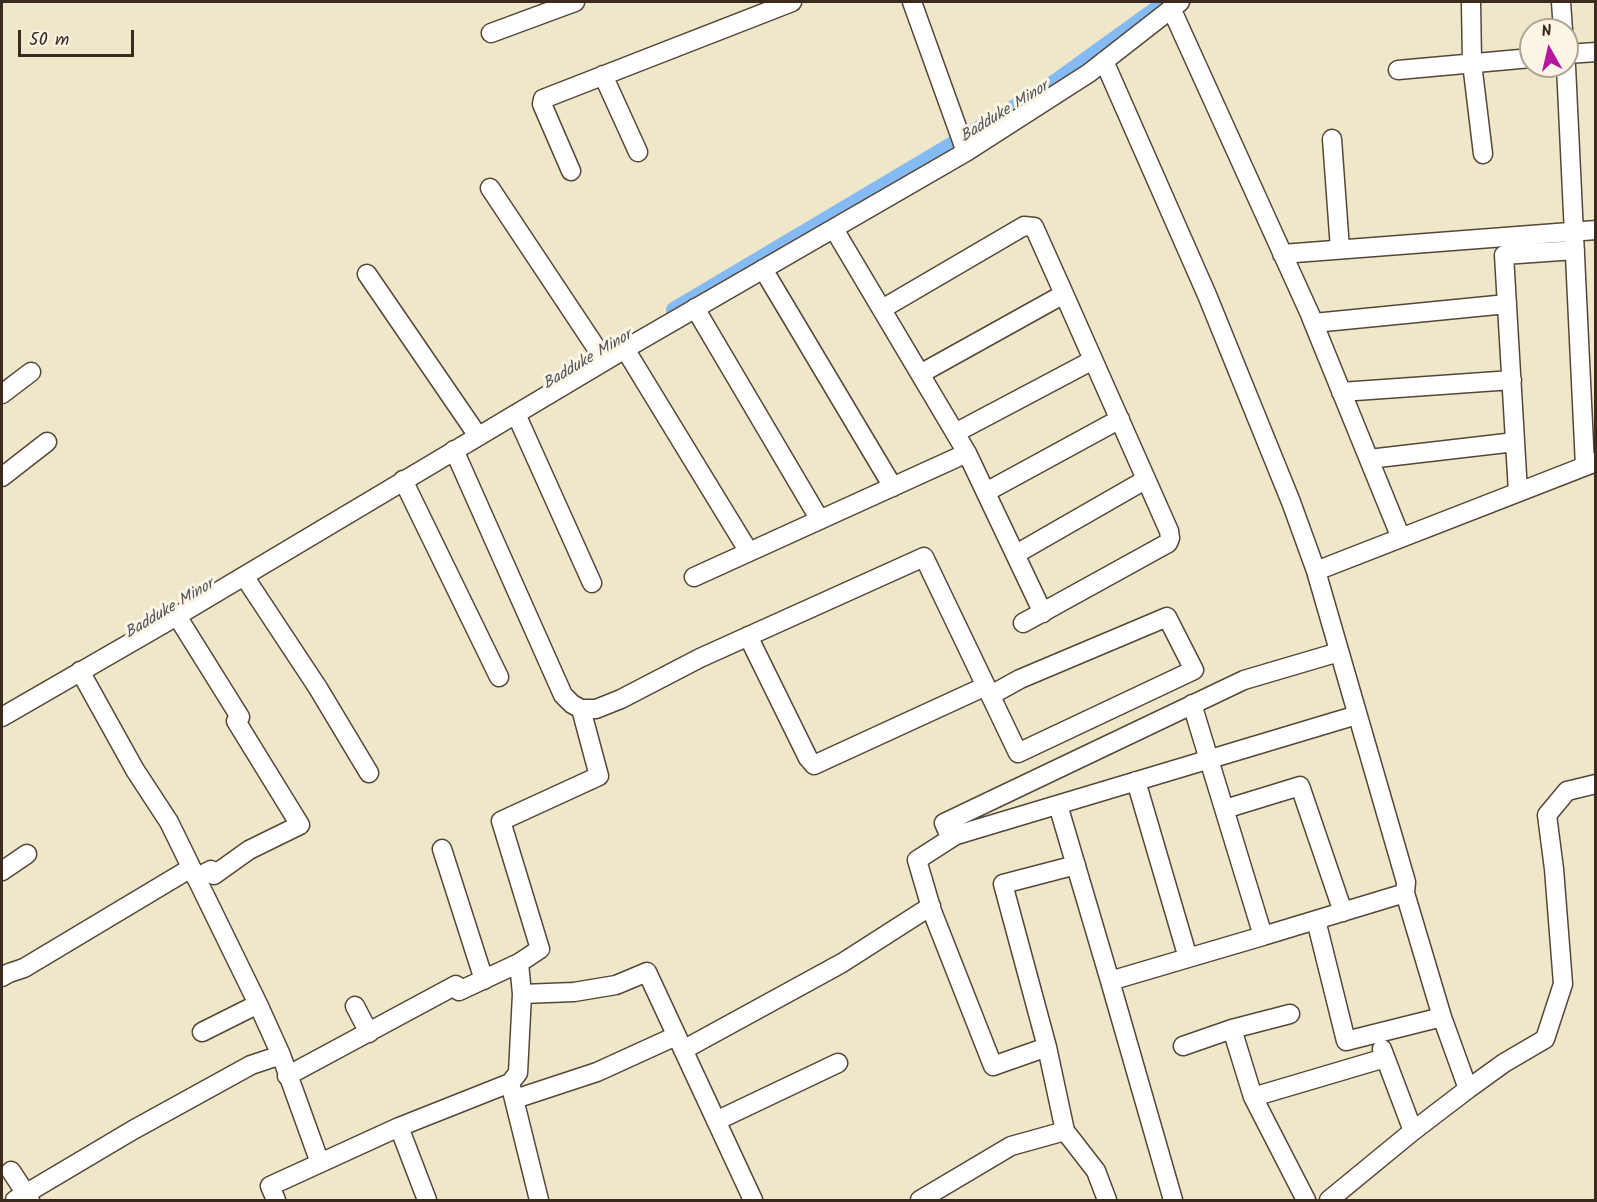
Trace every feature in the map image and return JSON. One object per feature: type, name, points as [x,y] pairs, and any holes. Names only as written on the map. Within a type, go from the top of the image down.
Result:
[{"type":"street","points":[[571,171],[542,104],[543,99],[792,2]]},
{"type":"street","points":[[912,2],[965,151]]},
{"type":"street","points":[[1471,2],[1472,63],[1483,154]]},
{"type":"street","points":[[1561,2],[1562,18]]},
{"type":"street","points":[[491,33],[568,3]]},
{"type":"street","points":[[2,716],[177,616],[516,414],[601,354],[625,349],[965,151],[1089,73],[1176,5],[1282,254],[1314,323],[1507,304]]},
{"type":"street","points":[[1579,53],[1596,52]]},
{"type":"street","points":[[1398,70],[1519,59]]},
{"type":"street","points":[[1104,61],[1207,295],[1291,502],[1316,571],[1406,882],[1405,893],[1442,1017],[1468,1089]]},
{"type":"street","points":[[603,75],[638,152]]},
{"type":"street","points":[[1316,571],[1590,464],[1574,241],[1567,78]]},
{"type":"street","points":[[1332,139],[1340,249]]},
{"type":"street","points":[[490,188],[601,354]]},
{"type":"street","points":[[882,309],[1024,226],[1034,227],[1169,531],[1168,543],[1023,623]]},
{"type":"street","points":[[834,229],[967,453],[1043,613]]},
{"type":"street","points":[[1518,492],[1504,255],[1574,241],[1596,230]]},
{"type":"street","points":[[1282,254],[1340,249],[1574,241]]},
{"type":"street","points":[[763,270],[893,488]]},
{"type":"street","points":[[367,274],[478,436]]},
{"type":"street","points":[[920,374],[1064,294]]},
{"type":"street","points":[[695,308],[820,520]]},
{"type":"street","points":[[1311,317],[1401,538]]},
{"type":"street","points":[[625,349],[749,552]]},
{"type":"street","points":[[955,433],[1093,360]]},
{"type":"street","points":[[2,394],[31,372]]},
{"type":"street","points":[[1341,392],[1512,380]]},
{"type":"street","points":[[516,414],[592,583]]},
{"type":"street","points":[[986,492],[1120,419]]},
{"type":"street","points":[[2,477],[47,442]]},
{"type":"street","points":[[1369,459],[1515,442]]},
{"type":"street","points":[[454,450],[563,695],[581,709],[596,709],[621,699],[700,658],[748,636],[924,557],[989,691],[1018,753],[1194,670],[1167,617],[989,691],[837,756],[814,765],[808,758],[748,636]]},
{"type":"street","points":[[693,577],[967,453]]},
{"type":"street","points":[[403,480],[499,677]]},
{"type":"street","points":[[1016,554],[1145,480]]},
{"type":"street","points":[[244,576],[318,688],[369,773]]},
{"type":"street","points":[[2,978],[194,873],[211,870],[214,875],[249,850],[300,825],[236,721],[240,717],[177,616]]},
{"type":"street","points":[[1339,652],[1244,680],[944,823],[950,837],[1357,715]]},
{"type":"street","points":[[80,671],[135,770],[169,822],[258,1004],[281,1054],[287,1077],[320,1163]]},
{"type":"street","points":[[1192,704],[1263,936]]},
{"type":"street","points":[[287,1077],[456,985],[459,991],[519,963],[540,949],[501,820],[599,776],[581,709]]},
{"type":"street","points":[[1136,781],[1188,958]]},
{"type":"street","points":[[1329,1200],[1468,1089],[1504,1063],[1545,1039],[1563,984],[1554,869],[1547,815],[1567,791],[1596,784]]},
{"type":"street","points":[[1225,809],[1300,786],[1343,912]]},
{"type":"street","points":[[1058,805],[1173,1200]]},
{"type":"street","points":[[956,835],[917,860],[931,906],[993,1066],[1047,1047]]},
{"type":"street","points":[[442,849],[484,980]]},
{"type":"street","points":[[2,871],[27,854]]},
{"type":"street","points":[[1076,865],[1003,884],[1047,1047],[1065,1131],[1095,1171],[1107,1200]]},
{"type":"street","points":[[1110,981],[1405,893]]},
{"type":"street","points":[[276,1200],[270,1186],[399,1127],[513,1091],[597,1072],[680,1043],[842,963],[931,906]]},
{"type":"street","points":[[1316,920],[1346,1041],[1442,1017]]},
{"type":"street","points":[[519,963],[522,994],[518,1073],[513,1091],[539,1200]]},
{"type":"street","points":[[522,994],[574,992],[616,985],[647,972],[753,1200]]},
{"type":"street","points":[[202,1032],[258,1004]]},
{"type":"street","points":[[355,1006],[369,1033]]},
{"type":"street","points":[[1183,1046],[1232,1029],[1290,1014]]},
{"type":"street","points":[[1232,1029],[1253,1097],[1306,1200]]},
{"type":"street","points":[[1376,1034],[1413,1131]]},
{"type":"street","points":[[11,1171],[24,1198],[132,1130],[251,1065],[281,1054]]},
{"type":"street","points":[[1253,1097],[1385,1058]]},
{"type":"street","points":[[716,1121],[838,1063]]},
{"type":"street","points":[[399,1127],[427,1200]]},
{"type":"street","points":[[920,1200],[1011,1146],[1065,1131]]},
{"type":"waterway","name":"Badduke Minor","points":[[674,310],[1044,90],[1166,2]]}]
